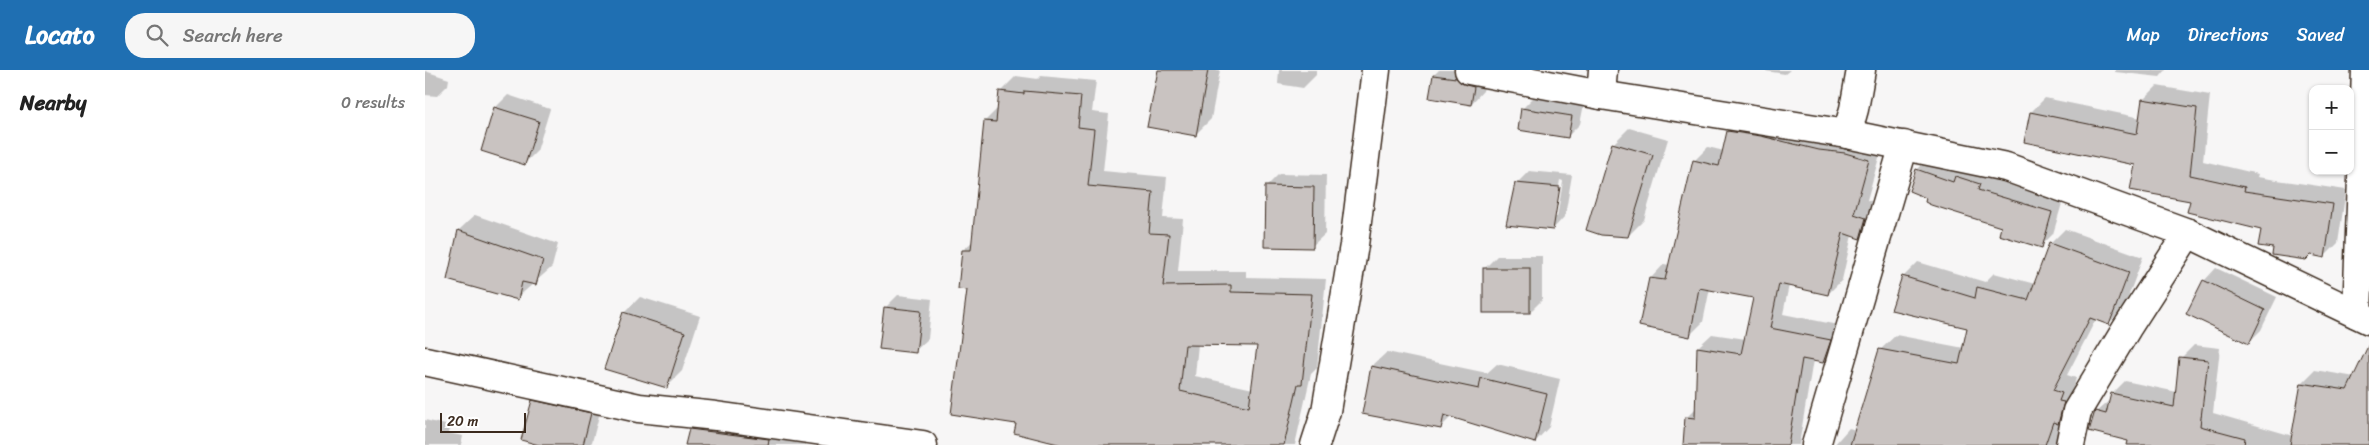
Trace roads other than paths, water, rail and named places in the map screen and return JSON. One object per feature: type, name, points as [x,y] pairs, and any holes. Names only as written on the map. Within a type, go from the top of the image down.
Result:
[{"type":"street","points":[[1315,445],[1326,411],[1354,245],[1376,70]]},
{"type":"street","points":[[1469,70],[1602,82],[2006,167],[2189,233],[2363,317],[2366,70]]},
{"type":"street","points":[[1847,134],[1855,109],[1861,70]]},
{"type":"street","points":[[1815,445],[1904,145]]},
{"type":"street","points":[[2070,445],[2077,411],[2127,328],[2189,233]]},
{"type":"street","points":[[425,361],[639,408],[716,416],[923,445]]}]
